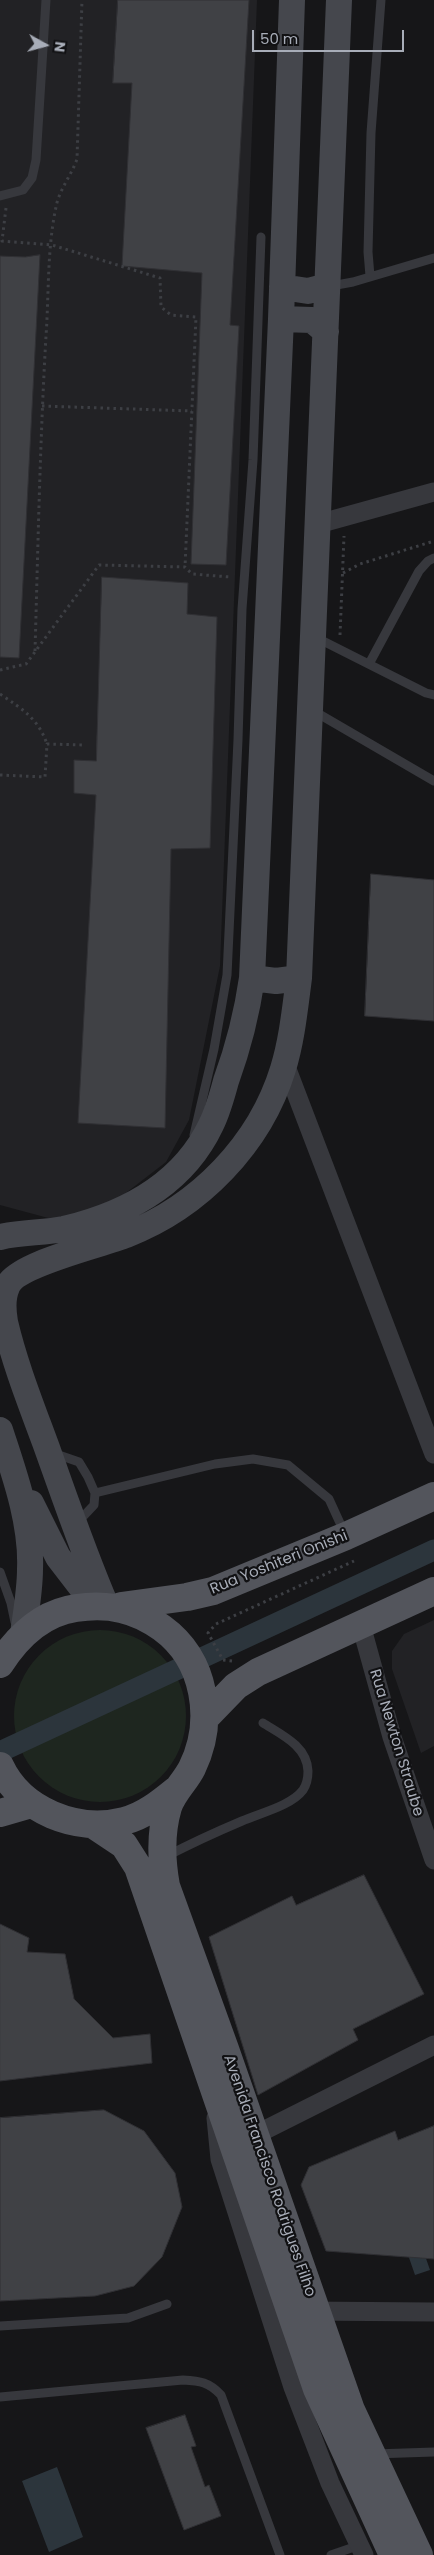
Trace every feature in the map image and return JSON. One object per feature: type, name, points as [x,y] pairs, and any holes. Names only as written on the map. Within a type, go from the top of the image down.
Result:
[{"type":"main road","name":"Rua Yoshiteri Onishi","points":[[106,1606],[187,1597],[354,1547],[434,1496]]},
{"type":"main road","points":[[205,1718],[236,1686],[258,1672],[434,1590]]},
{"type":"main road","name":"Avenida Francisco Rodrigues Filho","points":[[10,1649],[37,1622],[65,1609],[106,1606],[146,1617],[171,1635],[192,1662],[202,1687],[205,1718],[200,1748],[191,1770],[168,1805],[160,1859],[166,1886],[255,2135],[303,2311],[328,2414],[394,2555]]},
{"type":"main road","name":"Avenida Francisco Rodrigues Filho","points":[[0,1766],[5,1778],[31,1804],[63,1820],[94,1825],[124,1821],[153,1809],[177,1789]]},
{"type":"main road","points":[[0,1813],[31,1804]]},
{"type":"main road","name":"Avenida Francisco Rodrigues Filho","points":[[94,1825],[124,1845],[138,1866],[212,2082],[303,2311],[419,2555]]},
{"type":"street","points":[[2,1235],[63,1229],[118,1210],[154,1193],[186,1165],[212,1124],[235,1056],[271,287],[292,0]]},
{"type":"street","points":[[106,1606],[48,1451],[6,1323],[4,1275],[18,1274],[37,1265],[134,1231],[179,1206],[212,1183],[239,1153],[268,1105],[285,1064],[297,989],[340,0]]},
{"type":"street","points":[[271,287],[308,291],[327,286]]},
{"type":"street","points":[[270,318],[312,320],[326,332]]},
{"type":"street","points":[[318,524],[434,492]]},
{"type":"street","points":[[239,983],[276,981],[297,989]]},
{"type":"street","points":[[285,1064],[434,1454]]},
{"type":"street","points":[[0,1430],[11,1464],[29,1538],[30,1568],[10,1649]]},
{"type":"street","points":[[11,1464],[58,1558],[106,1606]]},
{"type":"street","name":"Rua Newton Straube","points":[[361,1625],[392,1737],[434,1860]]},
{"type":"street","points":[[255,2135],[434,2045]]},
{"type":"street","points":[[212,2082],[220,2159],[258,2279],[293,2387],[330,2483],[362,2550]]},
{"type":"street","points":[[303,2311],[434,2312]]},
{"type":"lane","points":[[4,195],[23,190],[32,178],[36,160],[46,0]]},
{"type":"lane","points":[[370,276],[368,252],[370,183],[381,0]]},
{"type":"lane","points":[[261,237],[271,287]]},
{"type":"lane","points":[[327,286],[434,258]]},
{"type":"lane","points":[[369,664],[419,571],[428,561],[434,558]]},
{"type":"lane","points":[[312,636],[426,693],[434,694]]},
{"type":"lane","points":[[310,708],[434,781]]},
{"type":"lane","points":[[48,1451],[79,1462],[88,1477],[94,1493],[94,1505],[75,1525]]},
{"type":"lane","points":[[94,1493],[216,1464],[253,1459],[288,1465],[329,1499],[354,1547]]},
{"type":"lane","points":[[0,1572],[11,1603],[10,1649]]},
{"type":"lane","points":[[160,1859],[195,1841],[289,1801],[303,1790],[308,1779],[308,1762],[299,1748],[288,1738],[263,1723]]},
{"type":"lane","points":[[0,2326],[128,2318],[167,2304]]},
{"type":"lane","points":[[0,2397],[183,2380],[202,2381],[214,2387],[224,2402],[280,2555]]},
{"type":"lane","points":[[372,2454],[434,2452]]},
{"type":"lane","points":[[331,2555],[362,2550]]},
{"type":"path","points":[[35,652],[42,406],[52,246],[55,209],[60,193],[72,174],[77,159],[82,0]]},
{"type":"path","points":[[4,195],[2,241],[52,246],[160,278],[161,307],[172,314],[196,317],[185,567]]},
{"type":"path","points":[[42,406],[192,411]]},
{"type":"path","points":[[339,649],[344,518]]},
{"type":"path","points":[[315,588],[360,564],[434,541]]},
{"type":"path","points":[[0,670],[26,664],[99,565],[185,567],[192,574]]},
{"type":"path","points":[[0,694],[24,710],[42,727],[47,744],[45,776],[0,775]]},
{"type":"path","points":[[47,744],[84,745]]},
{"type":"path","points":[[236,1662],[223,1660],[208,1633],[216,1624],[354,1547]]},
{"type":"shaded area","points":[[0,0],[257,0],[220,966],[189,1120],[166,1162],[109,1206],[52,1219],[0,1205]]},
{"type":"shaded area","points":[[434,1620],[434,1746],[421,1753],[392,1669],[392,1651],[404,1634]]},
{"type":"shaded area","points":[[108,1630],[125,1633],[141,1640],[155,1649],[167,1661],[183,1691],[186,1716],[185,1733],[180,1749],[167,1771],[155,1783],[125,1799],[92,1802],[75,1799],[59,1792],[45,1783],[33,1771],[17,1741],[14,1708],[17,1691],[24,1675],[33,1661],[45,1649],[75,1633]]},
{"type":"shaded area","points":[[421,2244],[430,2270],[415,2275],[406,2249]]},
{"type":"shaded area","points":[[57,2467],[83,2537],[49,2552],[22,2481]]},
{"type":"building","points":[[118,0],[249,0],[230,325],[239,326],[226,565],[191,564],[202,273],[122,266],[132,83],[113,83]]},
{"type":"building","points":[[40,255],[19,658],[0,657],[0,256],[25,257]]},
{"type":"building","points":[[102,577],[188,583],[187,614],[217,617],[210,848],[171,849],[165,1128],[78,1123],[96,795],[74,793],[74,760],[96,761]]},
{"type":"building","points":[[371,874],[434,880],[434,1021],[365,1016]]},
{"type":"building","points":[[364,1875],[424,1994],[353,2029],[358,2040],[258,2095],[209,1937],[292,1896],[296,1905]]},
{"type":"building","points":[[0,1924],[29,1938],[27,1952],[65,1954],[74,1999],[113,2038],[150,2034],[152,2063],[0,2081]]},
{"type":"building","points":[[104,2110],[144,2131],[175,2173],[182,2207],[162,2257],[134,2286],[95,2296],[0,2301],[0,2118]]},
{"type":"building","points":[[434,2126],[434,2259],[326,2251],[301,2185],[309,2167],[395,2131],[398,2140]]},
{"type":"building","points":[[185,2415],[196,2446],[191,2447],[205,2487],[209,2485],[221,2516],[184,2530],[146,2428]]},
{"type":"waterway","points":[[6,1749],[434,1550]]}]
